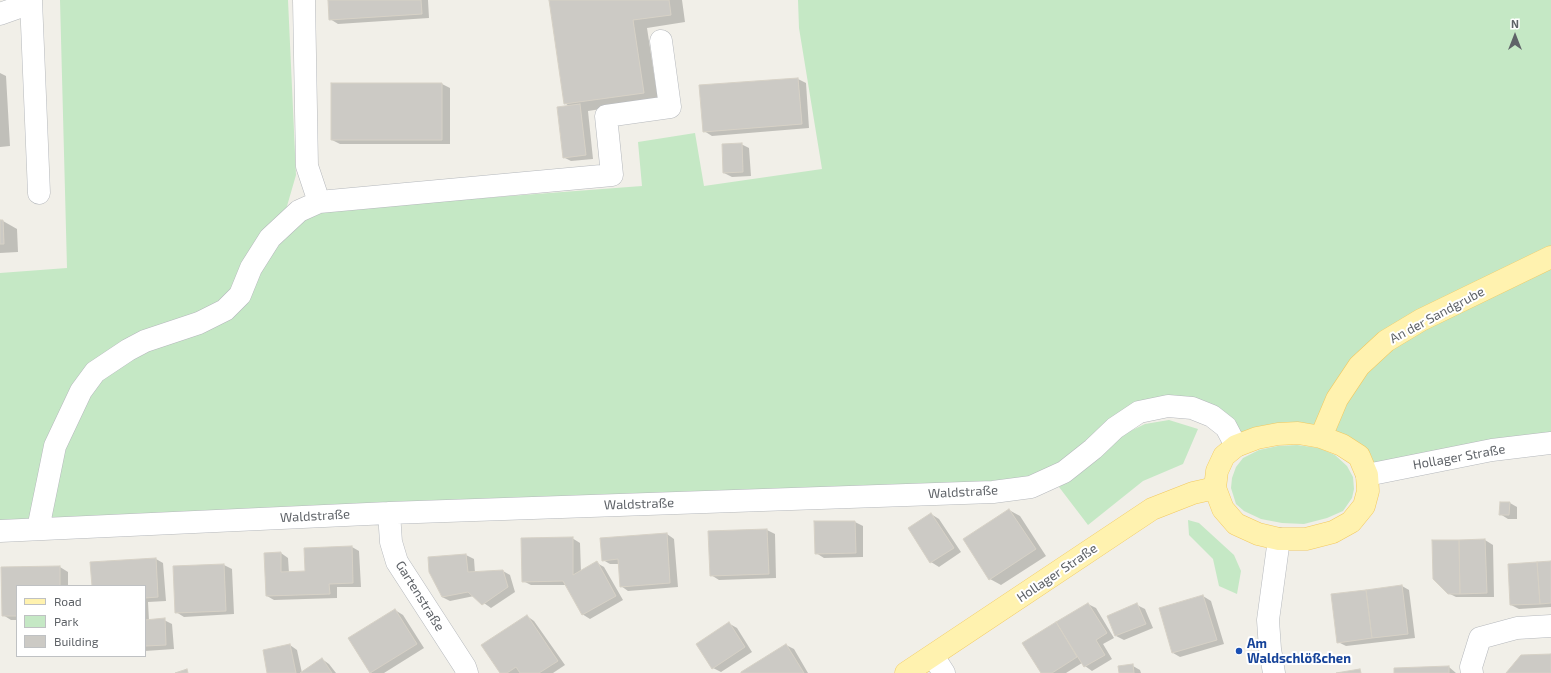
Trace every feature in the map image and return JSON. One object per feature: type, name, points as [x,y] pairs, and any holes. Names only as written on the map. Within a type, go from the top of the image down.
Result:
[{"type":"main road","name":"An der Sandgrube","points":[[1321,437],[1337,398],[1359,366],[1386,341],[1421,320],[1551,258]]},
{"type":"main road","points":[[1298,433],[1321,437],[1342,444],[1358,456],[1367,475],[1368,491],[1364,506],[1350,522],[1333,532],[1306,539],[1279,539],[1258,534],[1236,524],[1223,509],[1215,488],[1216,472],[1224,456],[1236,446],[1257,438],[1278,434],[1298,433]]},
{"type":"main road","name":"Hollager Straße","points":[[906,673],[939,664],[1152,509],[1192,493],[1215,488]]},
{"type":"street","points":[[304,0],[307,166],[319,202]]},
{"type":"street","points":[[0,14],[31,1],[39,193]]},
{"type":"street","points":[[38,529],[55,446],[81,391],[95,372],[128,350],[145,341],[199,323],[225,310],[240,295],[251,268],[270,238],[299,211],[319,202],[612,175],[606,116],[670,107],[661,41]]},
{"type":"street","name":"Waldstraße","points":[[0,531],[389,513],[993,492],[1031,486],[1064,472],[1115,428],[1139,412],[1168,406],[1192,408],[1212,416],[1226,427],[1236,446]]},
{"type":"street","name":"Hollager Straße","points":[[1367,475],[1492,450],[1551,443]]},
{"type":"street","name":"Gartenstraße","points":[[389,513],[391,542],[398,562],[465,667],[467,673]]},
{"type":"street","points":[[1274,673],[1270,649],[1268,620],[1279,539]]},
{"type":"street","points":[[1472,673],[1471,667],[1480,638],[1517,628],[1551,626]]},
{"type":"green space","points":[[60,0],[288,0],[296,175],[285,213],[642,186],[638,142],[695,133],[704,186],[822,169],[799,28],[798,0],[1551,0],[1551,443],[1367,475],[1342,445],[1257,438],[1168,406],[1031,487],[0,532],[0,273],[67,268]]},
{"type":"green space","points":[[1169,420],[1198,429],[1183,464],[1143,481],[1088,525],[1059,487],[1099,458],[1122,435],[1145,424]]},
{"type":"green space","points":[[1297,445],[1319,448],[1335,455],[1347,466],[1353,477],[1354,489],[1352,498],[1343,511],[1327,518],[1304,524],[1282,523],[1261,519],[1244,511],[1236,504],[1231,488],[1232,478],[1236,467],[1243,458],[1259,450],[1278,446]]},
{"type":"green space","points":[[1188,520],[1199,523],[1234,555],[1241,571],[1237,594],[1219,586],[1213,559],[1189,535]]},
{"type":"building","points":[[328,0],[421,0],[422,14],[329,20]]},
{"type":"building","points":[[549,0],[669,0],[671,15],[633,20],[644,93],[564,104]]},
{"type":"building","points":[[798,78],[802,124],[703,132],[699,85]]},
{"type":"building","points":[[331,83],[442,83],[442,140],[331,140]]},
{"type":"building","points":[[580,104],[586,155],[563,158],[557,107]]},
{"type":"building","points":[[742,143],[743,172],[723,173],[722,144]]},
{"type":"building","points":[[0,220],[3,220],[4,244],[0,244]]},
{"type":"building","points":[[1500,502],[1510,502],[1509,515],[1499,515]]},
{"type":"building","points":[[1009,509],[1036,549],[989,580],[963,539]]},
{"type":"building","points":[[931,513],[954,548],[930,563],[908,528]]},
{"type":"building","points":[[814,521],[855,521],[856,553],[815,554]]},
{"type":"building","points":[[767,529],[769,574],[710,576],[708,531]]},
{"type":"building","points":[[667,533],[670,583],[620,587],[618,559],[602,561],[600,538]]},
{"type":"building","points":[[573,537],[573,575],[597,561],[616,596],[582,615],[563,581],[522,582],[521,538]]},
{"type":"building","points":[[1485,539],[1487,593],[1460,594],[1459,540]]},
{"type":"building","points":[[1432,540],[1459,540],[1460,594],[1448,594],[1433,579]]},
{"type":"building","points":[[352,546],[353,583],[329,584],[330,594],[266,596],[264,553],[281,552],[281,572],[305,571],[304,548]]},
{"type":"building","points":[[466,554],[468,572],[503,570],[508,587],[482,605],[468,592],[442,597],[429,572],[428,557]]},
{"type":"building","points":[[156,558],[158,597],[146,598],[146,585],[92,585],[90,562]]},
{"type":"building","points":[[1551,561],[1551,603],[1540,604],[1537,562]]},
{"type":"building","points":[[1537,562],[1540,604],[1510,605],[1508,564]]},
{"type":"building","points":[[224,564],[226,611],[175,613],[173,566]]},
{"type":"building","points":[[60,566],[60,585],[16,585],[16,616],[2,616],[1,567]]},
{"type":"building","points":[[1402,585],[1408,634],[1372,638],[1366,590]]},
{"type":"building","points":[[1366,590],[1372,638],[1337,643],[1331,594]]},
{"type":"building","points":[[1203,595],[1217,640],[1172,653],[1159,608]]},
{"type":"building","points":[[1088,603],[1107,633],[1096,640],[1105,655],[1084,667],[1056,622]]},
{"type":"building","points":[[1137,603],[1146,624],[1115,636],[1107,616]]},
{"type":"building","points":[[395,609],[417,644],[370,673],[348,638]]},
{"type":"building","points":[[527,615],[558,661],[539,673],[520,673],[516,667],[507,673],[500,673],[481,645]]},
{"type":"building","points":[[165,618],[166,645],[146,646],[146,620]]},
{"type":"building","points":[[729,622],[745,647],[712,669],[696,644]]},
{"type":"building","points":[[1056,622],[1077,657],[1052,673],[1041,673],[1022,643]]},
{"type":"building","points":[[290,644],[296,673],[267,673],[263,650]]},
{"type":"building","points":[[786,644],[804,673],[741,673],[741,672]]},
{"type":"building","points":[[1551,654],[1551,673],[1506,673],[1521,655]]},
{"type":"building","points":[[322,658],[332,673],[300,673]]},
{"type":"building","points":[[1133,664],[1134,673],[1119,673],[1118,666]]},
{"type":"building","points":[[1449,666],[1449,673],[1394,673],[1394,668]]},
{"type":"building","points":[[187,669],[188,673],[175,673]]},
{"type":"building","points":[[1360,669],[1361,673],[1336,673]]},
{"type":"place","name":"Am Waldschlößchen","points":[[1239,651]]}]
